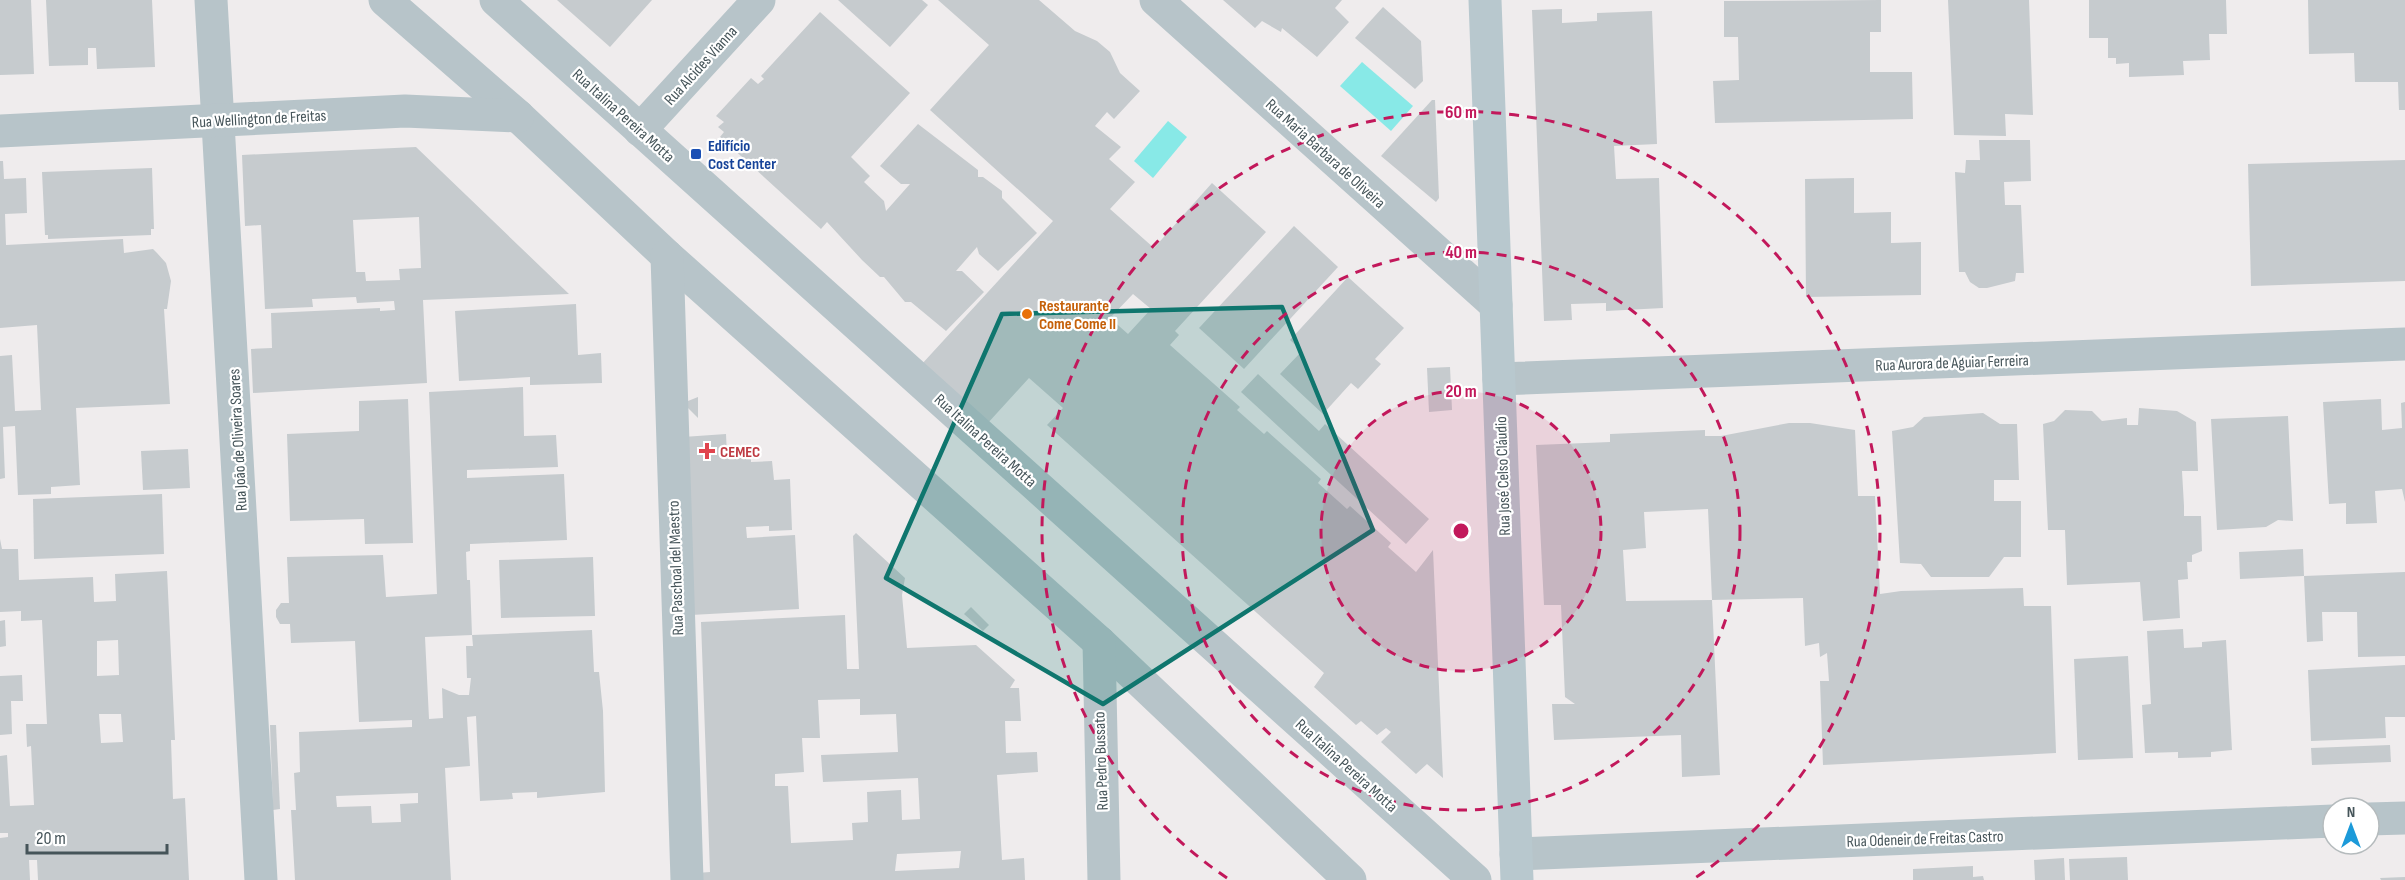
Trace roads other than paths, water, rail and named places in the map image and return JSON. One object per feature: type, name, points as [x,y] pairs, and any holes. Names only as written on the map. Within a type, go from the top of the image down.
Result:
[{"type":"street","name":"Rua João de Oliveira Soares","points":[[211,0],[261,880]]},
{"type":"street","points":[[385,0],[518,116],[667,256],[1099,642],[1350,880]]},
{"type":"street","name":"Rua Italina Pereira Motta","points":[[496,0],[1475,880]]},
{"type":"street","name":"Rua Alcides Vianna","points":[[640,130],[759,0]]},
{"type":"street","name":"Rua Maria Barbara de Oliveira","points":[[1156,0],[1496,305]]},
{"type":"street","name":"Rua José Celso Cláudio","points":[[1485,0],[1517,867]]},
{"type":"street","name":"Rua Wellington de Freitas","points":[[0,131],[405,111],[518,116]]},
{"type":"street","name":"Rua Paschoal del Maestro","points":[[667,256],[687,880]]},
{"type":"street","name":"Rua Aurora de Aguiar Ferreira","points":[[1499,380],[2405,344]]},
{"type":"street","name":"Rua Pedro Bussato","points":[[1099,642],[1104,880]]},
{"type":"street","points":[[2381,819],[2405,818]]},
{"type":"street","name":"Rua Odeneir de Freitas Castro","points":[[1517,867],[2321,822]]},
{"type":"water","points":[[1362,62],[1413,106],[1391,131],[1340,86]]},
{"type":"water","points":[[1168,121],[1187,137],[1153,178],[1134,161]]},
{"type":"place","name":"Edifício Cost Center","points":[[696,154]]},
{"type":"place","name":"Restaurante Come Come II","points":[[1027,314]]},
{"type":"place","name":"CEMEC","points":[[707,451]]}]
